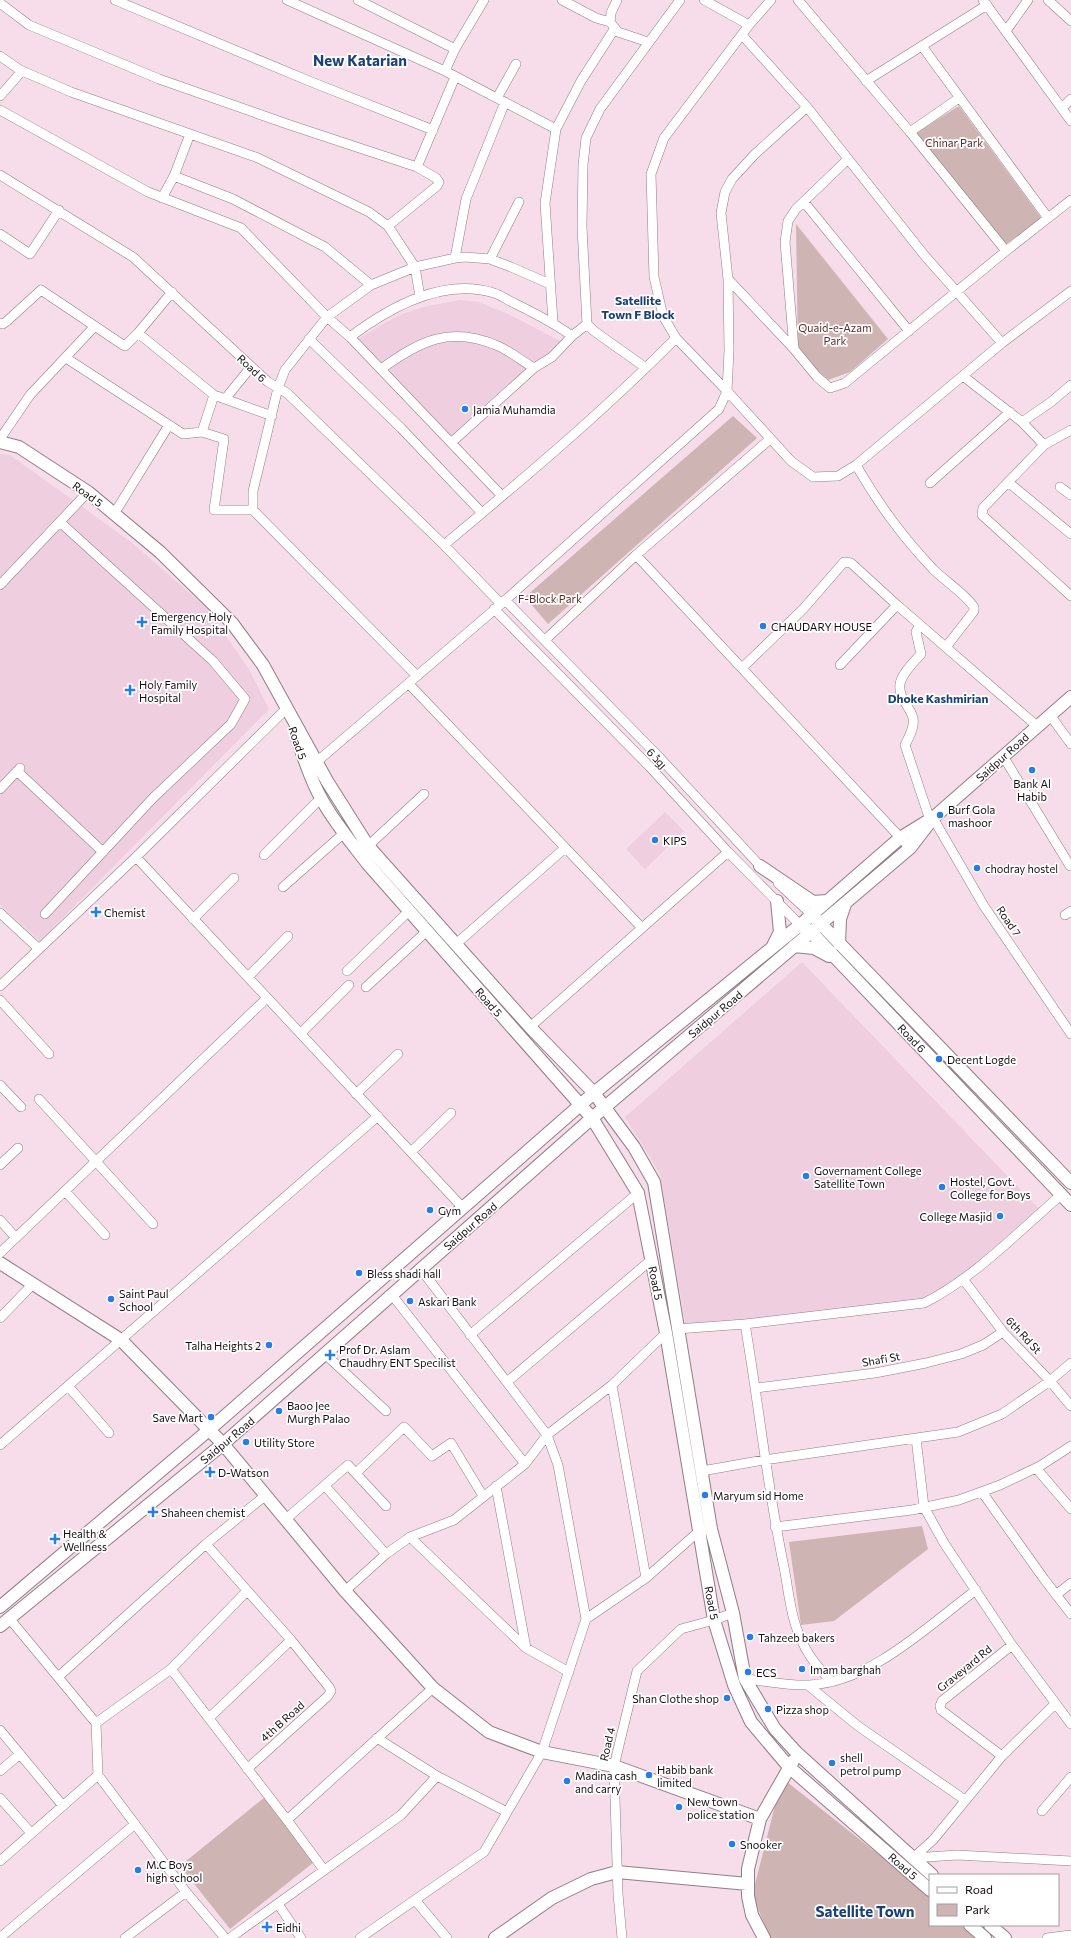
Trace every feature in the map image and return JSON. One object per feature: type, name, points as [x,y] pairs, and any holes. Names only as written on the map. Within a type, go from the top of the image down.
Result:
[{"type":"main road","name":"Road 5","points":[[0,441],[19,447],[88,492],[160,552],[232,623],[262,665],[287,708],[312,766],[321,798],[344,833],[409,911],[592,1118],[638,1193],[651,1260],[672,1331],[702,1471],[711,1529],[733,1613],[745,1679],[775,1729],[797,1753],[931,1874]]},
{"type":"main road","name":"Saidpur Road","points":[[0,1607],[210,1429],[581,1106],[594,1093],[800,925],[900,838],[931,819],[1071,696]]},
{"type":"main road","name":"Road 5","points":[[312,766],[340,803],[368,846],[530,1027],[606,1107],[634,1147],[654,1182],[698,1532],[714,1620],[734,1685],[751,1722],[789,1767],[929,1889]]},
{"type":"main road","name":"Saidpur Road","points":[[4,1622],[223,1444],[392,1295],[420,1268],[592,1118],[910,848],[931,819]]},
{"type":"main road","points":[[760,866],[813,902],[827,900]]},
{"type":"main road","points":[[771,949],[780,932],[777,901]]},
{"type":"main road","points":[[839,944],[840,919],[846,903]]},
{"type":"main road","name":"Road 6","points":[[811,914],[815,928],[839,961],[1071,1205]]},
{"type":"main road","name":"Road 6","points":[[800,925],[815,928],[839,944],[1071,1183]]},
{"type":"main road","points":[[794,946],[814,948],[839,961]]},
{"type":"main road","points":[[0,1263],[121,1340],[210,1429],[345,1591],[432,1688],[489,1732],[542,1752],[614,1766],[760,1818]]},
{"type":"main road","points":[[764,1938],[752,1916],[748,1884],[748,1869],[760,1818],[797,1753]]},
{"type":"main road","points":[[495,1938],[552,1898],[591,1879],[617,1872],[748,1884]]},
{"type":"main road","points":[[971,1926],[985,1938]]},
{"type":"main road","points":[[991,1926],[1005,1938]]},
{"type":"street","points":[[115,0],[309,81],[433,130]]},
{"type":"street","points":[[287,0],[303,3],[445,71],[556,129]]},
{"type":"street","points":[[358,0],[455,49]]},
{"type":"street","points":[[445,71],[455,49],[484,0]]},
{"type":"street","points":[[562,0],[613,25]]},
{"type":"street","points":[[617,0],[611,13],[613,25],[618,32],[648,42]]},
{"type":"street","points":[[646,368],[594,332],[587,324],[582,227],[583,165],[586,138],[600,109],[680,0]]},
{"type":"street","points":[[704,0],[749,25]]},
{"type":"street","points":[[771,0],[749,25],[664,138],[651,174],[654,277],[663,316],[676,338],[727,391],[769,440],[791,461],[813,477],[838,476],[856,465],[1002,343],[1071,291]]},
{"type":"street","points":[[798,0],[910,132],[1006,251]]},
{"type":"street","points":[[1006,31],[1028,0]]},
{"type":"street","points":[[1048,0],[1071,21]]},
{"type":"street","points":[[866,81],[922,46],[985,2],[1071,121]]},
{"type":"street","points":[[0,4],[29,24],[159,79],[290,125],[417,167],[436,178],[439,182],[437,186],[388,226]]},
{"type":"street","points":[[553,322],[545,202],[556,129],[613,25]]},
{"type":"street","points":[[742,35],[806,107],[956,292],[1002,343]]},
{"type":"street","points":[[922,46],[1048,218]]},
{"type":"street","points":[[0,56],[22,70],[71,92],[258,158],[369,212],[388,226],[415,267],[420,297]]},
{"type":"street","points":[[454,258],[466,200],[501,100],[516,64]]},
{"type":"street","points":[[0,96],[22,70]]},
{"type":"street","points":[[417,167],[455,77]]},
{"type":"street","points":[[910,132],[960,98]]},
{"type":"street","points":[[1062,108],[1071,99]]},
{"type":"street","points":[[312,766],[409,684],[719,409],[727,391],[729,351],[728,279],[720,213],[725,192],[732,179],[755,154],[806,107]]},
{"type":"street","points":[[0,110],[148,192],[241,228],[327,317],[350,337],[502,496]]},
{"type":"street","points":[[162,198],[174,176],[190,134]]},
{"type":"street","points":[[794,349],[785,242],[788,221],[804,202],[848,159]]},
{"type":"street","name":"Road 6","points":[[0,175],[133,257],[251,367],[268,382],[287,393],[444,545],[500,604]]},
{"type":"street","points":[[174,176],[233,199],[325,247],[371,285]]},
{"type":"street","points":[[728,279],[794,349],[817,377],[830,388],[845,383],[1006,251],[1071,200]]},
{"type":"street","points":[[490,259],[519,202]]},
{"type":"street","points":[[804,202],[909,331]]},
{"type":"street","points":[[0,234],[30,254],[59,210]]},
{"type":"street","points":[[417,676],[253,510],[253,491],[278,388],[285,370],[327,317],[371,285],[415,267],[454,258],[465,257],[490,259],[512,266],[550,284]]},
{"type":"street","points":[[350,337],[376,317],[420,297],[441,292],[468,289],[494,293],[553,322],[572,336]]},
{"type":"street","points":[[0,323],[3,324],[41,290],[125,346],[138,333],[172,292]]},
{"type":"street","points":[[452,442],[534,368],[552,357],[572,336],[587,324]]},
{"type":"street","points":[[0,441],[30,395],[95,326]]},
{"type":"street","points":[[138,333],[214,394],[272,416]]},
{"type":"street","points":[[381,369],[395,359],[436,337],[451,336],[472,336],[498,346],[534,368]]},
{"type":"street","points":[[444,545],[502,496],[646,368],[676,338]]},
{"type":"street","points":[[309,339],[401,428],[482,513]]},
{"type":"street","points":[[66,358],[183,434],[202,432],[224,439],[214,510],[253,510]]},
{"type":"street","points":[[225,399],[251,367]]},
{"type":"street","points":[[963,376],[1022,422],[1044,445]]},
{"type":"street","points":[[1022,422],[1051,402],[1071,385]]},
{"type":"street","points":[[202,432],[214,394]]},
{"type":"street","points":[[930,483],[1010,412]]},
{"type":"street","points":[[114,514],[168,425]]},
{"type":"street","points":[[1071,430],[1044,445],[983,508],[982,515],[1071,596]]},
{"type":"street","points":[[545,640],[636,555],[769,440]]},
{"type":"street","points":[[856,465],[876,499],[898,530],[935,571],[974,607],[974,611],[946,647]]},
{"type":"street","points":[[1008,482],[1071,534]]},
{"type":"street","points":[[1060,487],[1071,495]]},
{"type":"street","points":[[0,585],[61,523],[88,492]]},
{"type":"street","points":[[45,914],[153,798],[231,724],[245,699],[213,661],[61,523]]},
{"type":"street","points":[[636,555],[910,848]]},
{"type":"street","points":[[742,668],[804,608],[844,562],[851,563],[897,605],[1037,726]]},
{"type":"street","name":"روڈ 6","points":[[500,604],[545,640],[660,758],[760,866],[811,914]]},
{"type":"street","name":"روڈ 6","points":[[500,604],[553,669],[649,766],[728,852],[800,925]]},
{"type":"street","points":[[840,665],[897,605]]},
{"type":"street","name":"Road 7","points":[[920,625],[916,632],[921,654],[906,672],[900,684],[902,698],[913,719],[911,734],[905,745],[931,819],[984,906],[1071,1034]]},
{"type":"street","points":[[553,669],[564,660]]},
{"type":"street","points":[[409,684],[642,928]]},
{"type":"street","points":[[0,986],[38,948],[136,858],[287,708]]},
{"type":"street","points":[[1050,715],[1071,744]]},
{"type":"street","points":[[1003,756],[1070,866]]},
{"type":"street","points":[[649,766],[660,758]]},
{"type":"street","points":[[0,789],[19,770],[103,852]]},
{"type":"street","points":[[368,846],[424,794]]},
{"type":"street","points":[[264,855],[321,798]]},
{"type":"street","points":[[283,886],[344,833]]},
{"type":"street","points":[[456,944],[566,848]]},
{"type":"street","points":[[530,1027],[728,852]]},
{"type":"street","points":[[136,858],[463,1208]]},
{"type":"street","points":[[193,919],[234,878]]},
{"type":"street","points":[[347,971],[409,911]]},
{"type":"street","points":[[0,912],[38,948]]},
{"type":"street","points":[[366,986],[427,931]]},
{"type":"street","points":[[248,977],[288,936]]},
{"type":"street","points":[[301,1033],[349,985]]},
{"type":"street","points":[[0,1253],[267,998]]},
{"type":"street","points":[[0,1000],[49,1054]]},
{"type":"street","points":[[356,1094],[398,1054]]},
{"type":"street","points":[[0,1085],[21,1107]]},
{"type":"street","points":[[39,1099],[153,1224]]},
{"type":"street","points":[[411,1152],[451,1113]]},
{"type":"street","points":[[0,1445],[378,1116]]},
{"type":"street","points":[[0,1165],[18,1148]]},
{"type":"street","points":[[64,1191],[105,1235]]},
{"type":"street","points":[[470,1334],[638,1193]]},
{"type":"street","points":[[345,1591],[386,1554],[410,1537],[454,1520],[525,1464],[548,1435],[612,1385],[672,1331],[924,1303],[944,1293],[963,1279],[1061,1195]]},
{"type":"street","points":[[0,1220],[16,1238]]},
{"type":"street","points":[[507,1382],[651,1260]]},
{"type":"street","points":[[360,1938],[484,1852],[542,1752],[586,1620],[558,1465],[548,1435],[420,1268]]},
{"type":"street","name":"6th Rd St","points":[[963,1279],[1003,1332],[1050,1381],[1071,1406]]},
{"type":"street","points":[[0,1318],[33,1284]]},
{"type":"street","points":[[392,1295],[525,1464]]},
{"type":"street","points":[[745,1324],[756,1388],[764,1460],[775,1527],[797,1631],[815,1666],[832,1682]]},
{"type":"street","name":"Shafi St","points":[[756,1388],[875,1373],[926,1363],[961,1354],[983,1345],[1003,1332]]},
{"type":"street","points":[[325,1354],[386,1411]]},
{"type":"street","points":[[702,1471],[764,1460],[958,1432],[1002,1414],[1050,1381],[1071,1363]]},
{"type":"street","points":[[612,1385],[646,1578]]},
{"type":"street","points":[[68,1386],[109,1433]]},
{"type":"street","points":[[356,1473],[404,1427],[432,1456],[451,1442],[483,1496]]},
{"type":"street","points":[[916,1438],[924,1507],[944,1543],[1012,1645],[1071,1724]]},
{"type":"street","points":[[775,1527],[924,1507],[959,1500],[982,1492],[1036,1468],[1071,1446]]},
{"type":"street","points":[[286,1519],[348,1465],[386,1506]]},
{"type":"street","points":[[1036,1468],[1071,1509]]},
{"type":"street","points":[[325,1486],[386,1554]]},
{"type":"street","points":[[496,1486],[526,1648]]},
{"type":"street","points":[[982,1492],[1071,1614]]},
{"type":"street","points":[[58,1677],[206,1544],[266,1495]]},
{"type":"street","points":[[586,1620],[646,1578],[698,1532],[711,1529]]},
{"type":"street","points":[[410,1537],[526,1648],[569,1672]]},
{"type":"street","points":[[206,1544],[291,1640],[208,1718]]},
{"type":"street","points":[[1056,1594],[1071,1583]]},
{"type":"street","points":[[745,1679],[809,1686],[832,1682],[854,1675],[884,1660],[976,1590]]},
{"type":"street","points":[[96,1723],[170,1669],[247,1591]]},
{"type":"street","name":"Road 4","points":[[622,1938],[618,1894],[614,1766],[637,1671],[681,1629],[733,1613]]},
{"type":"street","points":[[4,1622],[58,1677],[96,1723],[98,1775],[186,1892],[225,1938]]},
{"type":"street","name":"4th B Road","points":[[247,1768],[328,1696],[331,1691],[291,1640]]},
{"type":"street","name":"Graveyard Rd","points":[[1002,1756],[941,1710],[940,1706],[942,1701],[1012,1645]]},
{"type":"street","points":[[170,1669],[324,1870]]},
{"type":"street","points":[[809,1686],[858,1726],[965,1800]]},
{"type":"street","points":[[287,1820],[432,1688]]},
{"type":"street","points":[[913,1858],[933,1840],[1002,1756],[1055,1704]]},
{"type":"street","points":[[0,1730],[63,1806]]},
{"type":"street","points":[[377,1738],[437,1776],[507,1812]]},
{"type":"street","points":[[0,1771],[20,1754]]},
{"type":"street","points":[[0,1860],[98,1775]]},
{"type":"street","points":[[230,1938],[401,1815],[437,1776]]},
{"type":"street","points":[[1042,1811],[1071,1777]]},
{"type":"street","points":[[0,1798],[31,1833]]},
{"type":"street","points":[[2,1936],[135,1824]]},
{"type":"street","points":[[913,1858],[957,1855],[1071,1861]]},
{"type":"street","points":[[125,1938],[186,1892]]},
{"type":"street","points":[[415,1900],[447,1938]]},
{"type":"street","points":[[278,1904],[301,1938]]},
{"type":"street","points":[[1047,1938],[1071,1935]]},
{"type":"shaded area","points":[[460,300],[479,302],[510,315],[564,343],[452,439],[356,340],[399,315],[423,307]]},
{"type":"shaded area","name":"Holy Family Hospital","points":[[0,454],[10,455],[131,542],[207,608],[250,671],[269,709],[40,941],[0,905]]},
{"type":"shaded area","name":"KIPS","points":[[665,812],[684,831],[645,869],[626,849]]},
{"type":"shaded area","points":[[802,962],[1044,1214],[941,1296],[911,1306],[686,1328],[660,1174],[625,1117]]},
{"type":"green space","name":"Chinar Park","points":[[959,106],[1042,219],[1006,244],[914,134]]},
{"type":"green space","name":"Quaid-e-Azam Park","points":[[796,224],[888,339],[850,372],[828,380],[798,352]]},
{"type":"green space","name":"F-Block Park","points":[[733,416],[757,438],[548,624],[525,597]]},
{"type":"green space","points":[[922,1526],[928,1549],[834,1621],[801,1625],[789,1542]]},
{"type":"green space","points":[[782,1778],[929,1894],[929,1926],[968,1926],[984,1938],[771,1938],[752,1896]]},
{"type":"green space","points":[[265,1797],[314,1862],[230,1929],[180,1866]]},
{"type":"place","name":"Jamia Muhamdia","points":[[465,409]]},
{"type":"place","name":"Emergency Holy Family Hospital","points":[[142,622]]},
{"type":"place","name":"CHAUDARY HOUSE","points":[[763,626]]},
{"type":"place","name":"Holy Family Hospital","points":[[130,690]]},
{"type":"place","name":"Bank Al Habib","points":[[1032,770]]},
{"type":"place","name":"Burf Gola mashoor","points":[[940,815]]},
{"type":"place","name":"KIPS","points":[[655,840]]},
{"type":"place","name":"chodray hostel","points":[[977,868]]},
{"type":"place","name":"Chemist","points":[[96,912]]},
{"type":"place","name":"Decent Logde","points":[[939,1059]]},
{"type":"place","name":"Governament College Satellite Town","points":[[806,1176]]},
{"type":"place","name":"Hostel, Govt. College for Boys","points":[[942,1187]]},
{"type":"place","name":"Gym","points":[[430,1210]]},
{"type":"place","name":"College Masjid","points":[[1000,1216]]},
{"type":"place","name":"Bless shadi hall","points":[[359,1273]]},
{"type":"place","name":"Saint Paul School","points":[[111,1299]]},
{"type":"place","name":"Askari Bank","points":[[410,1301]]},
{"type":"place","name":"Talha Heights 2","points":[[269,1345]]},
{"type":"place","name":"Prof Dr. Aslam Chaudhry ENT Specilist","points":[[330,1355]]},
{"type":"place","name":"Baoo Jee Murgh Palao","points":[[279,1411]]},
{"type":"place","name":"Save Mart","points":[[211,1417]]},
{"type":"place","name":"Utility Store","points":[[246,1442]]},
{"type":"place","name":"D-Watson","points":[[210,1472]]},
{"type":"place","name":"Maryum sid Home","points":[[705,1495]]},
{"type":"place","name":"Shaheen chemist","points":[[153,1512]]},
{"type":"place","name":"Health & Wellness","points":[[55,1539]]},
{"type":"place","name":"Tahzeeb bakers","points":[[750,1637]]},
{"type":"place","name":"Imam barghah","points":[[802,1669]]},
{"type":"place","name":"ECS","points":[[748,1672]]},
{"type":"place","name":"Shan Clothe shop","points":[[727,1698]]},
{"type":"place","name":"Pizza shop","points":[[768,1709]]},
{"type":"place","name":"shell petrol pump","points":[[832,1763]]},
{"type":"place","name":"Habib bank limited","points":[[649,1775]]},
{"type":"place","name":"Madina cash and carry","points":[[567,1781]]},
{"type":"place","name":"New town police station","points":[[679,1807]]},
{"type":"place","name":"Snooker","points":[[732,1844]]},
{"type":"place","name":"M.C Boys high school","points":[[138,1870]]},
{"type":"place","name":"Eidhi","points":[[267,1927]]},
{"type":"district","name":"New Katarian","points":[[360,60]]},
{"type":"district","name":"Satellite Town F Block","points":[[638,307]]},
{"type":"district","name":"Dhoke Kashmirian","points":[[938,698]]},
{"type":"district","name":"Satellite Town","points":[[865,1911]]}]
